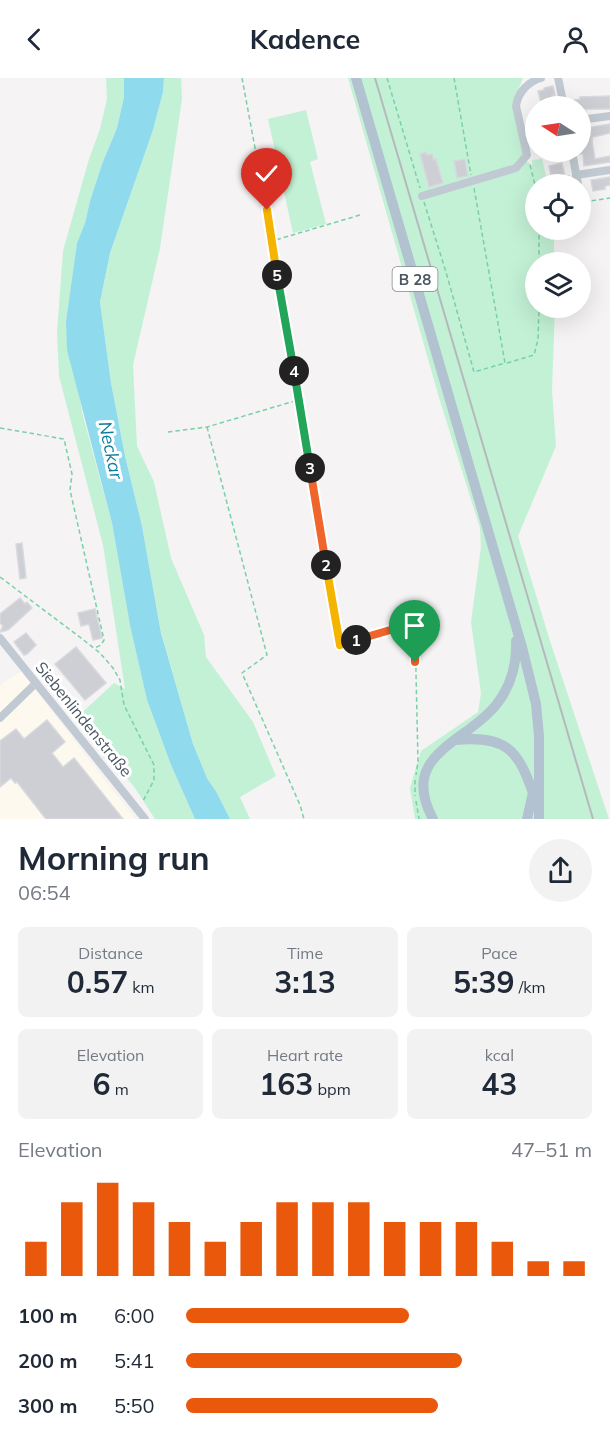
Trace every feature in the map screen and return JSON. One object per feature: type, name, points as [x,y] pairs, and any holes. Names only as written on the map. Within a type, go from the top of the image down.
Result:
[{"type":"main road","name":"B 28","points":[[356,78],[516,626],[536,704],[539,764],[527,819]]},
{"type":"main road","points":[[433,819],[424,799],[424,782],[430,762],[441,749],[495,707],[508,689],[516,653],[516,626]]},
{"type":"main road","points":[[455,740],[484,739],[507,747],[518,758],[533,793]]},
{"type":"main road","points":[[539,764],[539,819]]},
{"type":"street","points":[[525,146],[516,106],[517,100],[527,81],[541,78]]},
{"type":"street","points":[[558,78],[562,96]]},
{"type":"street","points":[[591,119],[610,116]]},
{"type":"street","points":[[422,196],[516,168],[525,159]]},
{"type":"street","points":[[583,174],[610,170]]},
{"type":"street","name":"Siebenlindenstraße","points":[[0,638],[145,819]]},
{"type":"street","points":[[0,718],[36,683]]},
{"type":"path","points":[[242,78],[272,241],[340,645],[411,624],[415,628],[418,762]]},
{"type":"path","points":[[387,78],[474,372],[534,355],[538,339],[538,318]]},
{"type":"path","points":[[454,78],[505,363]]},
{"type":"path","points":[[591,201],[610,198]]},
{"type":"path","points":[[272,241],[360,215]]},
{"type":"path","points":[[168,432],[207,427],[298,400]]},
{"type":"path","points":[[207,427],[267,656],[242,673],[296,795],[304,819]]},
{"type":"path","points":[[0,428],[64,439],[72,474],[70,490],[104,640],[101,645],[94,648]]},
{"type":"path","points":[[0,577],[94,648],[113,668],[120,680],[124,705],[154,765],[154,780],[137,809]]},
{"type":"shaded area","points":[[21,671],[136,819],[0,819],[0,685]]},
{"type":"green space","points":[[106,78],[124,78],[124,97],[117,128],[102,164],[77,243],[66,321],[83,416],[112,523],[130,624],[147,700],[171,765],[195,819],[155,819],[135,788],[108,755],[103,758],[98,739],[75,719],[114,683],[125,689],[103,545],[59,376],[57,333],[63,251],[89,159],[100,129],[107,99]]},
{"type":"green space","points":[[164,78],[181,78],[182,99],[160,248],[133,365],[137,446],[154,482],[171,558],[204,635],[206,657],[253,722],[276,776],[240,797],[250,819],[230,819],[207,778],[193,744],[161,632],[142,526],[111,383],[100,302],[110,253],[153,130],[163,92]]},
{"type":"green space","points":[[348,78],[523,78],[512,105],[524,149],[522,158],[532,165],[532,162],[543,162],[546,174],[525,174],[525,240],[554,240],[554,252],[525,252],[525,318],[555,318],[552,390],[556,446],[518,536],[609,819],[415,819],[410,788],[421,751],[478,712],[481,693],[471,622],[481,547],[480,528],[440,401]]},
{"type":"green space","points":[[306,110],[318,159],[310,162],[326,224],[293,233],[268,119]]},
{"type":"water","name":"Neckar","points":[[124,78],[164,78],[163,92],[153,130],[110,253],[100,302],[111,383],[142,526],[161,633],[193,744],[207,778],[230,819],[195,819],[171,765],[147,700],[130,625],[112,523],[67,350],[66,321],[77,243],[102,164],[117,128],[124,97]]},
{"type":"building","points":[[553,86],[555,95],[539,96],[538,91]]},
{"type":"building","points":[[610,96],[610,109],[591,109],[591,97]]},
{"type":"building","points":[[610,124],[610,133],[593,137],[592,141],[595,159],[610,156],[610,162],[584,166],[584,162],[591,162],[591,127]]},
{"type":"building","points":[[426,152],[427,155],[432,154],[434,160],[436,159],[443,183],[429,187],[420,154]]},
{"type":"building","points":[[465,159],[468,176],[457,178],[454,161]]},
{"type":"building","points":[[562,163],[564,174],[551,174],[549,166]]},
{"type":"building","points":[[610,177],[610,185],[605,186],[605,189],[593,191],[591,180]]},
{"type":"building","points":[[22,543],[26,578],[20,579],[16,544]]},
{"type":"building","points":[[20,598],[32,608],[8,630],[0,632],[3,626],[0,623],[0,614]]},
{"type":"building","points":[[95,609],[102,638],[93,640],[89,624],[81,626],[78,613]]},
{"type":"building","points":[[26,633],[36,645],[24,655],[14,642]]},
{"type":"building","points":[[76,647],[106,683],[85,700],[55,664]]},
{"type":"building","points":[[47,720],[65,742],[52,753],[63,767],[74,758],[123,819],[46,819],[17,782],[15,783],[11,778],[0,787],[0,741],[16,729],[24,739]]},
{"type":"railway","points":[[375,78],[593,819]]},
{"type":"route","points":[[267,210],[340,645],[411,624],[415,628],[415,662]]}]
